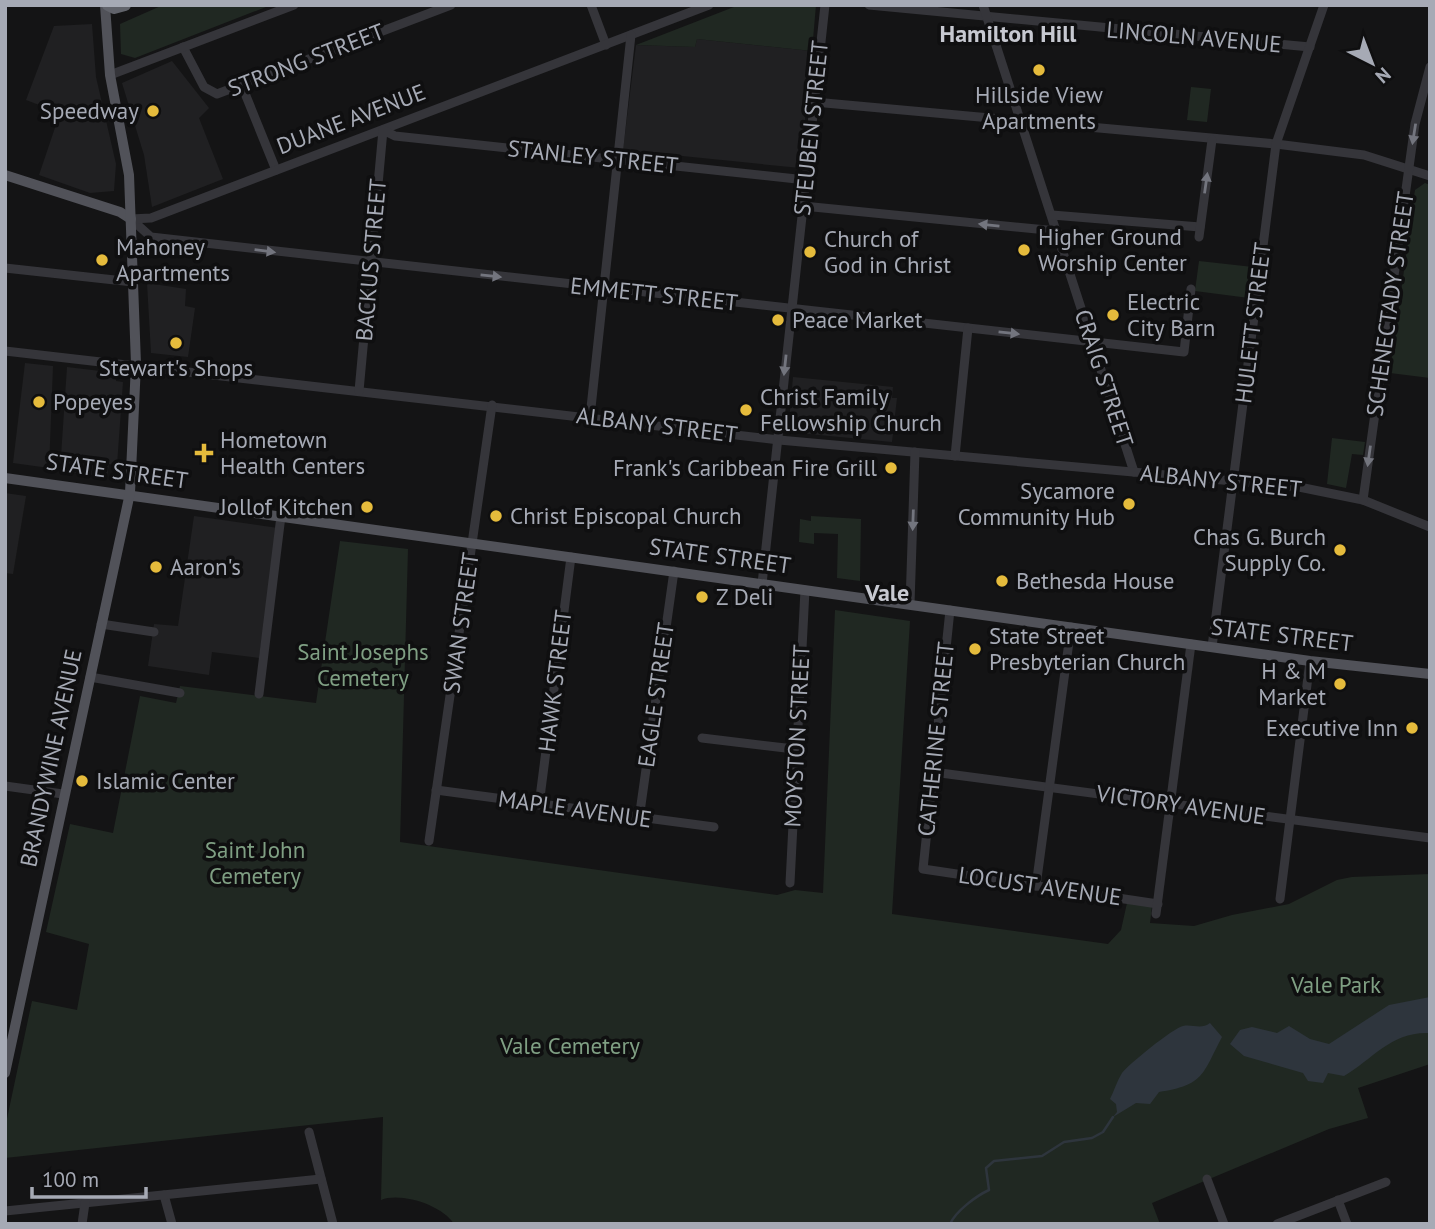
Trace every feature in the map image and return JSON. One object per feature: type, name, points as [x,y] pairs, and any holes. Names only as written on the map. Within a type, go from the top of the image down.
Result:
[{"type":"highway","points":[[107,5],[114,8],[125,5]]},
{"type":"main road","name":"BRANDYWINE AVENUE","points":[[5,1073],[63,794],[130,494],[136,364],[131,219],[127,157],[110,75],[107,5]]},
{"type":"main road","points":[[5,175],[120,212],[131,219]]},
{"type":"main road","name":"STATE STREET","points":[[5,478],[1310,661],[1430,674]]},
{"type":"street","points":[[110,75],[294,5]]},
{"type":"street","name":"STRONG STREET","points":[[183,47],[197,76],[211,92],[217,94],[451,5]]},
{"type":"street","points":[[591,5],[606,45]]},
{"type":"street","name":"DUANE AVENUE","points":[[131,219],[151,218],[709,5]]},
{"type":"street","name":"STEUBEN STREET","points":[[762,584],[825,5]]},
{"type":"street","name":"LINCOLN AVENUE","points":[[869,5],[988,19],[1310,47]]},
{"type":"street","name":"CRAIG STREET","points":[[983,5],[1134,472]]},
{"type":"street","name":"HULETT STREET","points":[[1212,647],[1276,144],[1324,5]]},
{"type":"street","points":[[590,417],[631,35]]},
{"type":"street","name":"SCHENECTADY STREET","points":[[1363,500],[1415,124],[1430,67]]},
{"type":"street","points":[[242,86],[275,170]]},
{"type":"street","points":[[814,102],[1276,144],[1364,155],[1430,176]]},
{"type":"street","name":"STANLEY STREET","points":[[383,130],[395,136],[806,180]]},
{"type":"street","name":"BACKUS STREET","points":[[359,391],[383,130]]},
{"type":"street","points":[[1199,237],[1212,140]]},
{"type":"street","points":[[803,206],[1057,231]]},
{"type":"street","points":[[1052,215],[1200,227]]},
{"type":"street","name":"EMMETT STREET","points":[[131,219],[150,237],[1184,352],[1191,289]]},
{"type":"street","points":[[5,268],[133,282]]},
{"type":"street","points":[[956,456],[968,328]]},
{"type":"street","name":"ALBANY STREET","points":[[5,351],[779,440],[1299,488],[1363,500],[1430,527]]},
{"type":"street","name":"SWAN STREET","points":[[429,841],[492,405]]},
{"type":"street","points":[[910,604],[915,452]]},
{"type":"street","points":[[259,694],[281,516]]},
{"type":"street","name":"HAWK STREET","points":[[539,805],[571,557]]},
{"type":"street","name":"EAGLE STREET","points":[[639,818],[674,570]]},
{"type":"street","name":"MOYSTON STREET","points":[[790,883],[794,749],[805,590]]},
{"type":"street","name":"CATHERINE STREET","points":[[923,869],[950,610]]},
{"type":"street","points":[[101,624],[154,632]]},
{"type":"street","points":[[1036,886],[1071,627]]},
{"type":"street","points":[[1156,914],[1191,644]]},
{"type":"street","points":[[1280,899],[1310,661]]},
{"type":"street","points":[[90,677],[180,693]]},
{"type":"street","points":[[702,738],[794,749]]},
{"type":"street","name":"VICTORY AVENUE","points":[[933,772],[1430,838]]},
{"type":"street","points":[[5,786],[63,794]]},
{"type":"street","name":"MAPLE AVENUE","points":[[436,790],[714,827]]},
{"type":"street","name":"LOCUST AVENUE","points":[[923,869],[1158,904]]},
{"type":"street","points":[[309,1132],[333,1224]]},
{"type":"street","points":[[5,1211],[321,1179]]},
{"type":"street","points":[[1207,1179],[1224,1224]]},
{"type":"street","points":[[1277,1224],[1386,1182]]},
{"type":"street","points":[[164,1195],[172,1224]]},
{"type":"street","points":[[1339,1200],[1348,1224]]},
{"type":"street","points":[[82,1224],[85,1203]]},
{"type":"shaded area","points":[[92,24],[96,77],[116,164],[114,191],[90,193],[39,175],[60,113],[26,100],[54,26]]},
{"type":"shaded area","points":[[697,39],[812,51],[800,168],[623,150],[636,45],[695,47]]},
{"type":"shaded area","points":[[172,61],[209,108],[199,118],[223,179],[152,207],[144,155],[122,83]]},
{"type":"shaded area","points":[[147,283],[186,289],[185,306],[195,308],[188,357],[151,353]]},
{"type":"shaded area","points":[[25,363],[53,366],[49,468],[13,463]]},
{"type":"shaded area","points":[[67,367],[117,373],[116,381],[123,382],[117,465],[109,464],[107,477],[60,471]]},
{"type":"shaded area","points":[[793,377],[893,387],[892,398],[897,398],[892,442],[788,432]]},
{"type":"shaded area","points":[[5,493],[26,496],[13,574],[5,573]]},
{"type":"shaded area","points":[[194,516],[278,528],[259,658],[212,652],[209,675],[148,666],[154,624],[178,626]]},
{"type":"shaded area","points":[[1430,997],[1430,1033],[1405,1036],[1394,1041],[1344,1076],[1328,1073],[1323,1083],[1308,1081],[1303,1073],[1244,1056],[1230,1044],[1240,1030],[1252,1027],[1277,1033],[1289,1026],[1310,1039],[1329,1044],[1389,1005]]},
{"type":"shaded area","points":[[1210,1023],[1222,1037],[1200,1076],[1185,1086],[1159,1092],[1150,1104],[1136,1103],[1113,1117],[1117,1112],[1116,1104],[1110,1099],[1126,1069],[1178,1028]]},
{"type":"green space","points":[[163,5],[271,5],[135,58],[121,54],[120,24]]},
{"type":"green space","points":[[739,5],[816,5],[812,51],[697,39],[695,47],[636,45]]},
{"type":"green space","points":[[1191,87],[1211,89],[1207,122],[1187,120]]},
{"type":"green space","points":[[1425,183],[1430,185],[1430,378],[1390,373],[1415,190]]},
{"type":"green space","points":[[1199,261],[1253,267],[1249,298],[1195,291]]},
{"type":"green space","points":[[1332,438],[1365,442],[1363,455],[1352,454],[1346,488],[1327,484]]},
{"type":"green space","points":[[811,516],[861,519],[860,581],[837,578],[838,534],[814,533],[814,544],[799,542],[800,519],[811,521]]},
{"type":"green space","points":[[340,541],[408,549],[400,842],[777,895],[795,890],[823,893],[835,610],[910,621],[892,914],[1108,944],[1121,930],[1127,903],[1152,906],[1150,923],[1194,926],[1232,915],[1289,904],[1337,880],[1430,874],[1430,1064],[1358,1088],[1368,1118],[1329,1129],[1152,1203],[1160,1224],[454,1224],[440,1211],[421,1202],[399,1198],[381,1200],[383,1117],[5,1158],[5,1128],[32,1001],[77,1010],[89,944],[46,932],[70,824],[113,833],[140,696],[176,703],[180,686],[316,703]]},
{"type":"waterway","points":[[950,1224],[967,1204],[989,1190],[986,1168],[994,1161],[1042,1156],[1064,1142],[1092,1138],[1103,1132],[1113,1117]]},
{"type":"place","name":"Hillside View Apartments","points":[[1039,70]]},
{"type":"place","name":"Speedway","points":[[153,111]]},
{"type":"place","name":"Higher Ground Worship Center","points":[[1024,250]]},
{"type":"place","name":"Church of God in Christ","points":[[810,252]]},
{"type":"place","name":"Mahoney Apartments","points":[[102,260]]},
{"type":"place","name":"Electric City Barn","points":[[1113,315]]},
{"type":"place","name":"Peace Market","points":[[778,320]]},
{"type":"place","name":"Stewart's Shops","points":[[176,343]]},
{"type":"place","name":"Popeyes","points":[[39,402]]},
{"type":"place","name":"Christ Family Fellowship Church","points":[[746,410]]},
{"type":"place","name":"Hometown Health Centers","points":[[204,453]]},
{"type":"place","name":"Frank's Caribbean Fire Grill","points":[[891,468]]},
{"type":"place","name":"Sycamore Community Hub","points":[[1129,504]]},
{"type":"place","name":"Jollof Kitchen","points":[[367,507]]},
{"type":"place","name":"Christ Episcopal Church","points":[[496,516]]},
{"type":"place","name":"Chas G. Burch Supply Co.","points":[[1340,550]]},
{"type":"place","name":"Aaron's","points":[[156,567]]},
{"type":"place","name":"Bethesda House","points":[[1002,581]]},
{"type":"place","name":"Z Deli","points":[[702,597]]},
{"type":"place","name":"State Street Presbyterian Church","points":[[975,649]]},
{"type":"place","name":"H & M Market","points":[[1340,684]]},
{"type":"place","name":"Executive Inn","points":[[1412,728]]},
{"type":"place","name":"Islamic Center","points":[[82,781]]},
{"type":"district","name":"Hamilton Hill","points":[[1008,34]]},
{"type":"district","name":"Vale","points":[[887,593]]},
{"type":"park label","name":"Saint Josephs Cemetery","points":[[363,665]]},
{"type":"park label","name":"Saint John Cemetery","points":[[255,863]]},
{"type":"park label","name":"Vale Park","points":[[1336,985]]},
{"type":"park label","name":"Vale Cemetery","points":[[570,1046]]}]
